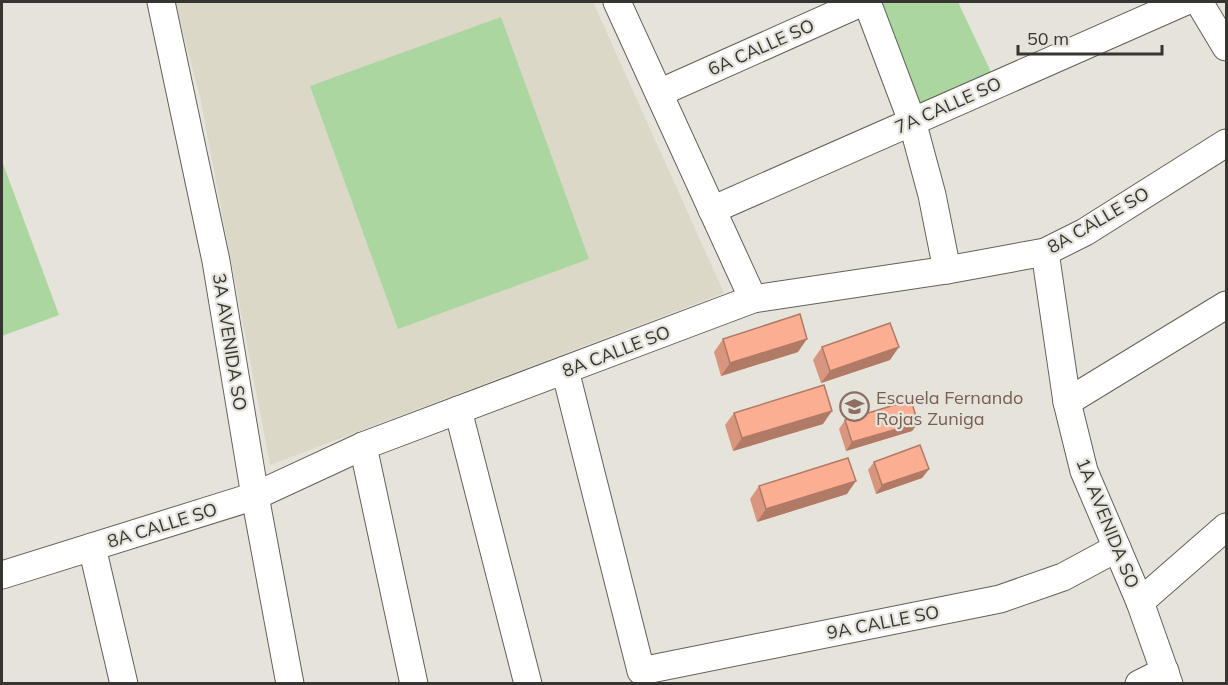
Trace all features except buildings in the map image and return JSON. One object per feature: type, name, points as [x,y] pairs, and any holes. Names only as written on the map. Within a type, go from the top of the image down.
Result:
[{"type":"street","name":"3A AVENIDA SO","points":[[161,2],[216,261],[255,496],[290,684]]},
{"type":"street","points":[[617,2],[753,299]]},
{"type":"street","points":[[865,2],[912,121],[932,195],[947,270]]},
{"type":"street","name":"6A CALLE SO","points":[[659,93],[865,2]]},
{"type":"street","name":"7A CALLE SO","points":[[712,210],[1184,2]]},
{"type":"street","points":[[1198,2],[1227,47]]},
{"type":"street","name":"8A CALLE SO","points":[[2,575],[255,496],[363,446],[753,299],[947,270],[1045,252],[1084,232],[1227,143]]},
{"type":"street","name":"1A AVENIDA SO","points":[[1045,252],[1067,402],[1084,471],[1140,602],[1167,678]]},
{"type":"street","points":[[1067,402],[1227,305]]},
{"type":"street","name":"9A CALLE SO","points":[[565,370],[641,671],[1000,599],[1063,577],[1117,548]]},
{"type":"street","points":[[458,410],[528,684]]},
{"type":"street","points":[[363,446],[414,684]]},
{"type":"street","points":[[1140,602],[1227,527]]},
{"type":"street","points":[[92,547],[124,684]]},
{"type":"street","points":[[1139,684],[1167,678]]},
{"type":"shaded area","points":[[175,2],[593,2],[724,293],[270,465],[200,97]]},
{"type":"green space","points":[[879,2],[958,2],[991,72],[913,107]]},
{"type":"green space","points":[[501,17],[589,259],[398,329],[310,86]]},
{"type":"green space","points":[[2,161],[59,315],[2,336]]},
{"type":"place","name":"Escuela Fernando Rojas Zuniga","points":[[855,407]]}]
